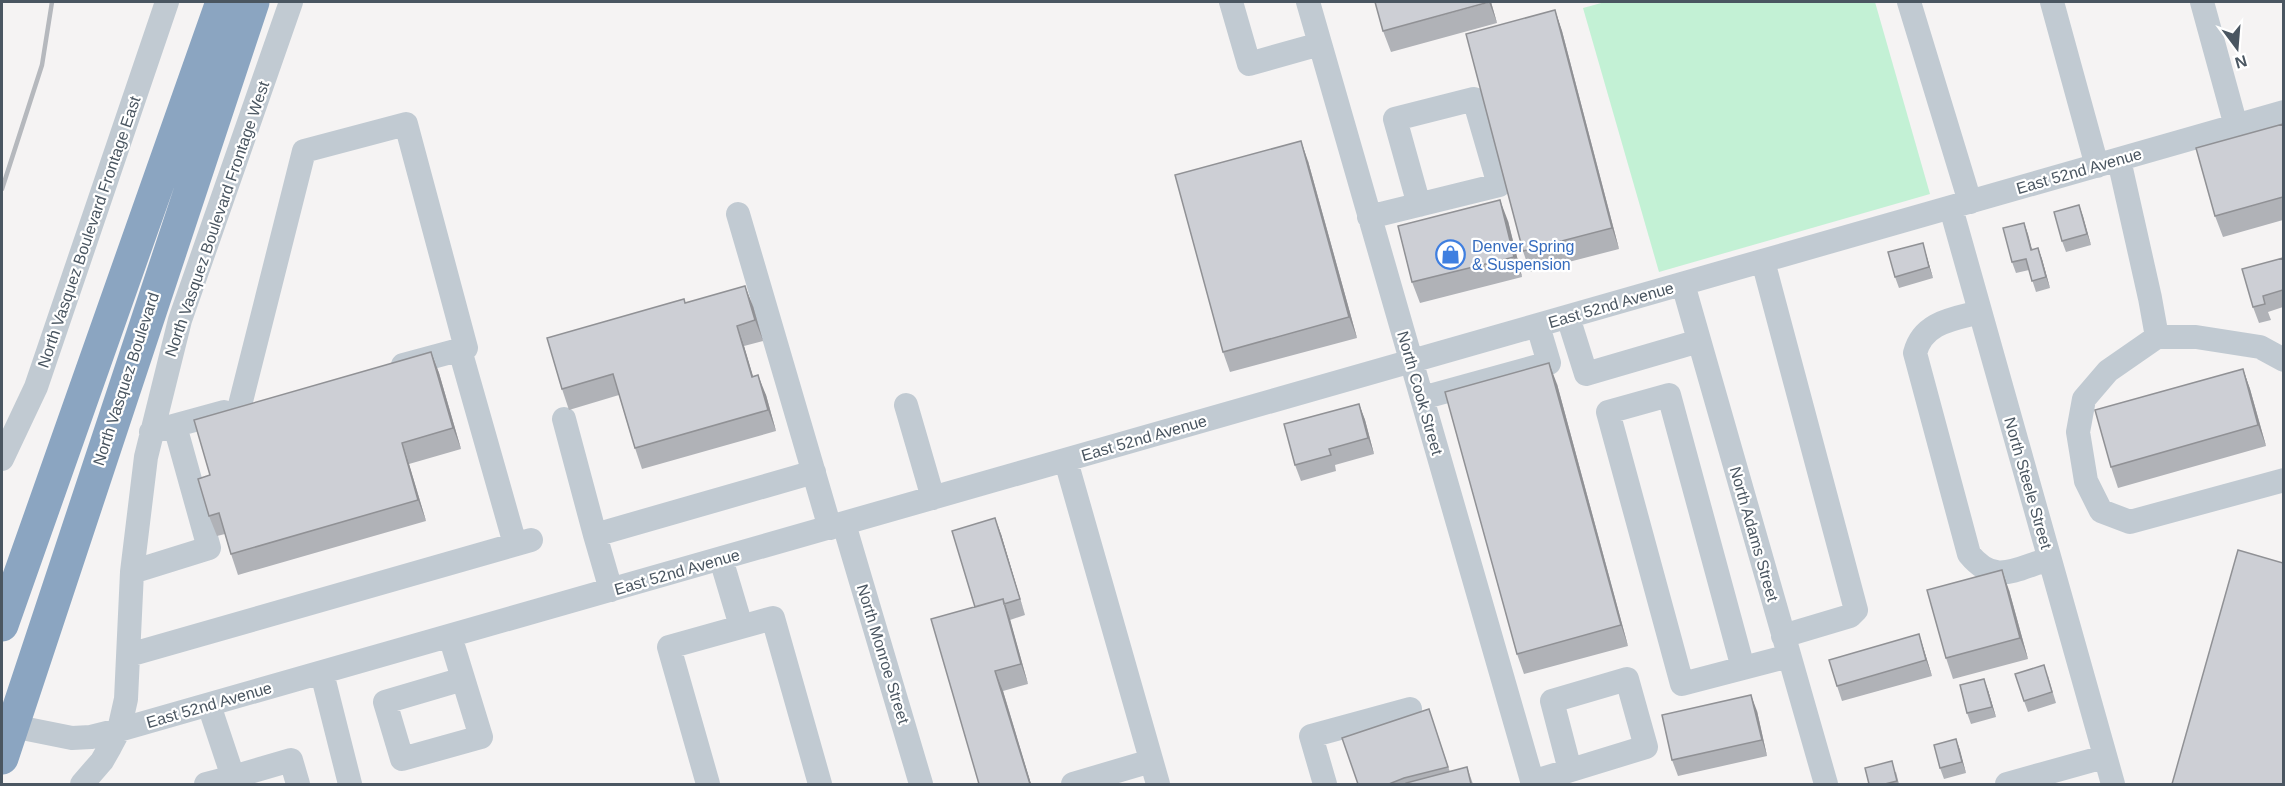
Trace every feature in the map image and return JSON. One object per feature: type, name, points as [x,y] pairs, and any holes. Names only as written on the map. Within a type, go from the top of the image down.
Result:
[{"type":"highway","name":"North Vasquez Boulevard","points":[[2,625],[222,2]]},
{"type":"highway","name":"North Vasquez Boulevard","points":[[2,758],[7,726],[253,2]]},
{"type":"street","name":"North Vasquez Boulevard Frontage East","points":[[2,459],[36,387],[167,2]]},
{"type":"street","name":"North Vasquez Boulevard Frontage West","points":[[82,784],[102,761],[118,730],[126,699],[132,572],[146,457],[180,320],[291,2]]},
{"type":"street","points":[[1231,2],[1249,64],[1320,44]]},
{"type":"street","name":"North Cook Street","points":[[1308,2],[1533,783]]},
{"type":"street","name":"North Steele Street","points":[[1910,2],[1961,205],[1980,312],[2113,784]]},
{"type":"street","points":[[2052,2],[2108,163],[2150,298],[2157,337]]},
{"type":"street","points":[[2202,2],[2236,126]]},
{"type":"street","points":[[1369,217],[1499,184],[1474,99],[1395,120],[1419,204]]},
{"type":"street","name":"East 52nd Avenue","points":[[7,726],[72,738],[91,737],[118,730],[2283,112]]},
{"type":"street","points":[[151,432],[250,406],[304,151],[406,124],[466,348],[386,369]]},
{"type":"street","name":"North Monroe Street","points":[[738,214],[814,472],[837,526],[921,784]]},
{"type":"street","points":[[1743,668],[1669,395],[1608,412],[1682,684],[1743,668],[1850,616],[1856,610],[1763,261]]},
{"type":"street","name":"North Adams Street","points":[[1683,285],[1826,784]]},
{"type":"street","points":[[1980,312],[1938,324],[1919,340],[1915,353],[1969,554],[1978,565],[1991,573],[2001,573],[2049,559]]},
{"type":"street","points":[[1568,317],[1586,374],[1699,341]]},
{"type":"street","points":[[1422,398],[1549,363],[1538,326]]},
{"type":"street","points":[[2283,360],[2260,347],[2196,337],[2157,337],[2108,371],[2084,399],[2078,432],[2086,481],[2101,511],[2130,522],[2283,480]]},
{"type":"street","points":[[129,655],[523,542],[460,350]]},
{"type":"street","points":[[906,405],[933,498]]},
{"type":"street","points":[[564,419],[611,591]]},
{"type":"street","points":[[132,572],[208,548],[175,426]]},
{"type":"street","points":[[1066,461],[1158,784]]},
{"type":"street","points":[[595,535],[814,472]]},
{"type":"street","points":[[721,559],[741,627]]},
{"type":"street","points":[[708,784],[669,647],[773,618],[820,784]]},
{"type":"street","points":[[450,636],[463,679]]},
{"type":"street","points":[[322,673],[350,784]]},
{"type":"street","points":[[209,705],[233,777]]},
{"type":"street","points":[[1325,784],[1311,736],[1410,709]]},
{"type":"street","points":[[2007,784],[2104,757]]},
{"type":"street","points":[[206,784],[291,760],[298,784]]},
{"type":"street","points":[[1074,784],[1151,761]]},
{"type":"street","points":[[1533,783],[1570,770]]},
{"type":"green space","points":[[1605,2],[1875,2],[1930,194],[1659,272],[1583,8]]},
{"type":"building","points":[[1375,2],[1489,2],[1383,31]]},
{"type":"building","points":[[1555,10],[1612,228],[1523,251],[1466,34]]},
{"type":"building","points":[[2283,124],[2283,197],[2215,216],[2196,148]]},
{"type":"building","points":[[1301,141],[1349,317],[1223,352],[1175,175]]},
{"type":"building","points":[[1500,200],[1514,257],[1412,282],[1398,226]]},
{"type":"building","points":[[2079,205],[2087,234],[2062,241],[2054,212]]},
{"type":"building","points":[[2024,223],[2031,250],[2038,248],[2046,277],[2032,281],[2026,259],[2012,262],[2003,228]]},
{"type":"building","points":[[1923,243],[1929,267],[1895,277],[1888,252]]},
{"type":"building","points":[[2283,258],[2283,290],[2263,296],[2265,304],[2253,307],[2242,269]]},
{"type":"building","points":[[745,286],[755,320],[737,326],[752,377],[758,375],[768,410],[635,448],[613,374],[562,389],[547,338],[684,299],[685,303]]},
{"type":"building","points":[[431,352],[453,428],[402,443],[418,500],[231,554],[219,513],[209,516],[198,479],[210,475],[194,420]]},
{"type":"building","points":[[1549,363],[1621,625],[1517,654],[1445,392]]},
{"type":"building","points":[[2243,369],[2258,425],[2111,467],[2095,410]]},
{"type":"building","points":[[1359,404],[1368,438],[1329,449],[1331,455],[1295,465],[1284,424]]},
{"type":"building","points":[[995,518],[1020,599],[1004,604],[1003,599],[975,607],[952,531]]},
{"type":"building","points":[[2238,550],[2283,563],[2283,784],[2172,784]]},
{"type":"building","points":[[2002,570],[2020,638],[1946,658],[1927,590]]},
{"type":"building","points":[[1003,599],[1021,664],[995,671],[1030,784],[979,784],[931,619]]},
{"type":"building","points":[[1919,634],[1926,660],[1837,686],[1829,660]]},
{"type":"building","points":[[2044,665],[2052,692],[2024,701],[2015,674]]},
{"type":"building","points":[[1984,679],[1992,707],[1967,713],[1960,685]]},
{"type":"building","points":[[1751,695],[1762,740],[1672,760],[1662,715]]},
{"type":"building","points":[[1429,709],[1448,767],[1389,784],[1358,784],[1342,738]]},
{"type":"building","points":[[1956,739],[1962,762],[1940,768],[1934,745]]},
{"type":"building","points":[[1892,761],[1897,781],[1869,784],[1865,768]]},
{"type":"building","points":[[1467,767],[1471,784],[1406,784],[1406,783]]},
{"type":"railway","points":[[2,189],[42,65],[52,2]]},
{"type":"place","name":"Denver Spring & Suspension","points":[[1451,255]]}]
